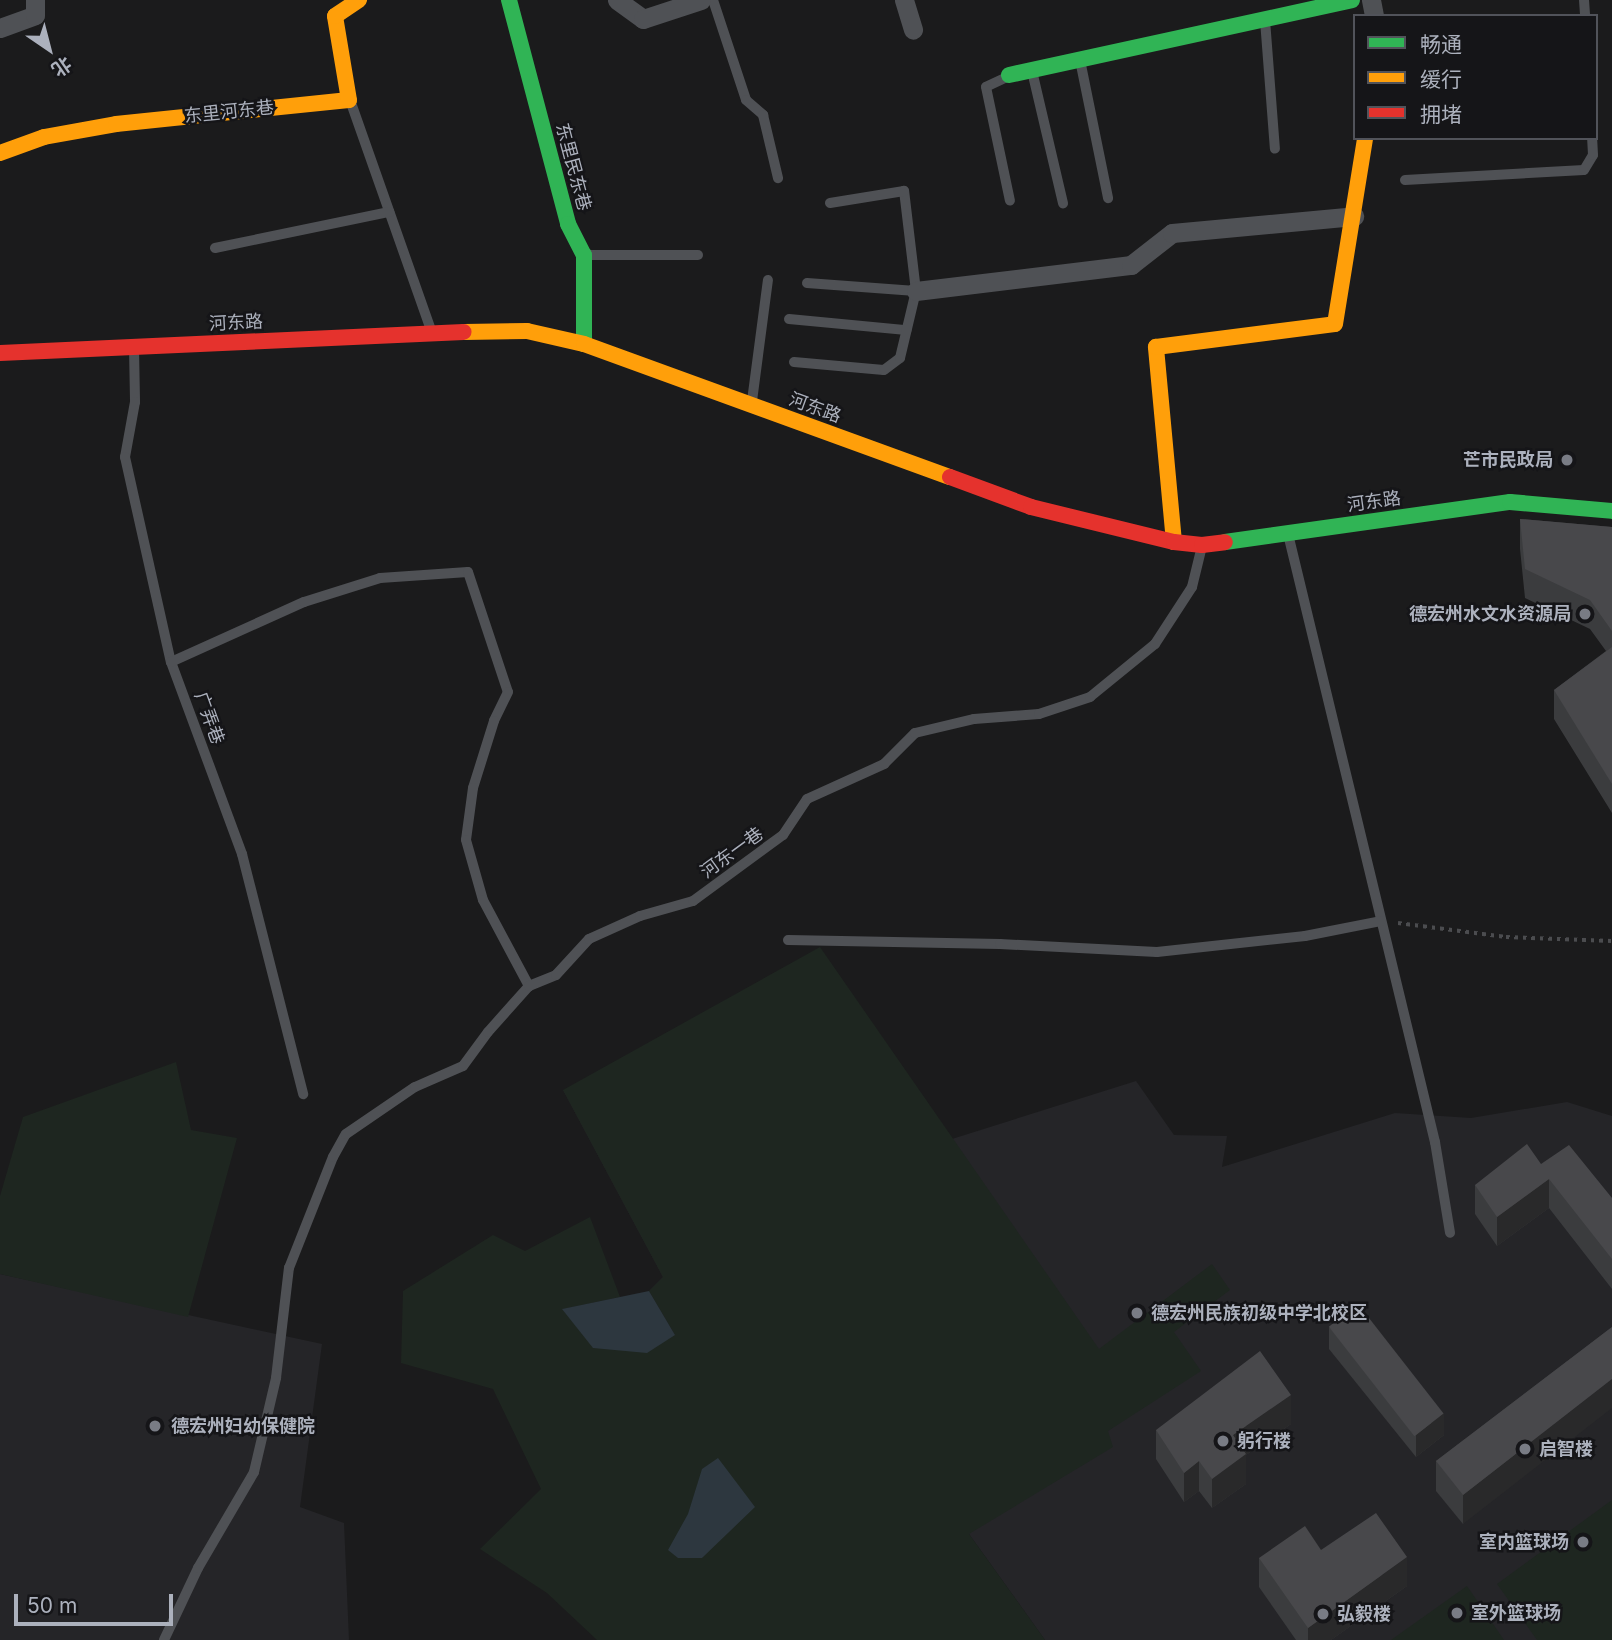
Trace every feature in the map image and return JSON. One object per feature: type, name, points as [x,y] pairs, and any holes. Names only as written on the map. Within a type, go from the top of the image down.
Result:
[{"type":"street","points":[[0,29],[35,15],[35,0]]},
{"type":"street","points":[[349,100],[335,16],[359,0]]},
{"type":"street","name":"东里民东巷","points":[[509,0],[568,224],[584,255],[584,344]]},
{"type":"street","points":[[617,0],[643,19],[701,0]]},
{"type":"street","points":[[904,0],[913,30]]},
{"type":"street","points":[[1009,75],[1352,0]]},
{"type":"street","name":"东里河东巷","points":[[0,153],[44,137],[116,124],[349,100]]},
{"type":"street","points":[[1174,542],[1156,346],[1335,324],[1365,140]]},
{"type":"street","points":[[916,290],[1132,265],[1172,233],[1354,216]]},
{"type":"street","name":"河东路","points":[[0,353],[431,332],[527,331],[584,344],[1031,507],[1174,542],[1202,545],[1510,502],[1612,511]]},
{"type":"lane","points":[[713,0],[746,100],[763,115],[778,178]]},
{"type":"lane","points":[[1265,19],[1275,149]]},
{"type":"lane","points":[[1080,60],[1108,198]]},
{"type":"lane","points":[[1032,70],[1063,203]]},
{"type":"lane","points":[[1009,75],[986,87],[1010,201]]},
{"type":"lane","points":[[349,100],[431,332]]},
{"type":"lane","points":[[1405,180],[1584,170],[1593,155],[1592,140]]},
{"type":"lane","points":[[794,362],[884,370],[900,358],[916,290],[904,191],[830,203]]},
{"type":"lane","points":[[215,248],[389,212]]},
{"type":"lane","points":[[584,255],[698,255]]},
{"type":"lane","points":[[752,405],[768,280]]},
{"type":"lane","points":[[807,283],[916,290]]},
{"type":"lane","points":[[789,320],[906,330]]},
{"type":"lane","name":"广弄巷","points":[[134,347],[135,402],[125,457],[171,662],[242,854],[303,1094]]},
{"type":"lane","points":[[1288,533],[1436,1142],[1450,1233]]},
{"type":"lane","name":"河东一巷","points":[[164,1640],[198,1568],[254,1472],[276,1378],[289,1268],[333,1157],[346,1134],[415,1087],[463,1066],[488,1032],[529,986],[555,975],[589,939],[640,916],[693,901],[783,835],[807,799],[884,764],[915,733],[974,719],[1038,714],[1090,697],[1155,644],[1192,587],[1202,545]]},
{"type":"lane","points":[[171,662],[304,602],[380,578],[468,572],[508,692],[494,721],[473,788],[466,840],[483,900],[529,986]]},
{"type":"lane","points":[[789,940],[1000,944],[1157,953],[1305,936],[1381,921]]},
{"type":"path","points":[[1381,921],[1506,937],[1612,941]]},
{"type":"shaded area","points":[[820,947],[1099,1349],[1212,1264],[1230,1290],[1174,1332],[1201,1371],[1108,1431],[1113,1447],[969,1534],[1045,1640],[597,1640],[547,1593],[480,1549],[541,1489],[493,1389],[401,1363],[403,1291],[493,1235],[525,1251],[590,1217],[620,1297],[563,1309],[675,1335],[649,1291],[663,1277],[563,1090]]},
{"type":"shaded area","points":[[176,1062],[191,1130],[237,1138],[188,1317],[0,1274],[0,1196],[23,1117]]},
{"type":"shaded area","name":"德宏州民族初级中学北校区","points":[[1136,1081],[1174,1135],[1227,1136],[1222,1167],[1395,1113],[1471,1118],[1567,1102],[1612,1116],[1612,1640],[1045,1640],[969,1534],[649,1291],[663,1277],[563,1090],[952,1139]]},
{"type":"shaded area","name":"德宏州妇幼保健院","points":[[0,1274],[322,1344],[300,1507],[344,1523],[349,1640],[0,1640]]},
{"type":"shaded area","points":[[649,1291],[675,1335],[647,1353],[593,1348],[562,1309]]},
{"type":"shaded area","points":[[718,1458],[755,1507],[702,1558],[678,1558],[668,1550],[688,1514],[702,1469]]},
{"type":"shaded area","name":"室内篮球场","points":[[1612,1500],[1612,1640],[1537,1640],[1497,1584]]},
{"type":"shaded area","name":"室外篮球场","points":[[1467,1586],[1504,1640],[1391,1640]]},
{"type":"building","points":[[1520,519],[1612,527],[1612,631],[1590,600],[1525,569]]},
{"type":"building","points":[[1612,647],[1612,784],[1554,690]]},
{"type":"building","points":[[1527,1144],[1541,1164],[1569,1145],[1612,1198],[1612,1259],[1549,1179],[1497,1217],[1475,1185]]},
{"type":"building","points":[[1358,1304],[1444,1414],[1414,1436],[1329,1327]]},
{"type":"building","points":[[1612,1327],[1612,1379],[1463,1495],[1436,1461]]},
{"type":"building","points":[[1260,1351],[1291,1395],[1233,1435],[1246,1454],[1212,1479],[1199,1461],[1184,1473],[1156,1430]]},
{"type":"building","points":[[1376,1513],[1407,1557],[1308,1628],[1259,1558],[1305,1526],[1321,1550]]},
{"type":"traffic: fast","points":[[509,0],[568,224],[584,255],[584,344]]},
{"type":"traffic: fast","points":[[1009,75],[1352,0]]},
{"type":"traffic: fast","points":[[1225,542],[1510,502],[1612,511]]},
{"type":"traffic: slow","points":[[0,153],[44,137],[116,124],[349,100],[335,16],[359,0]]},
{"type":"traffic: slow","points":[[1174,542],[1156,347],[1335,324],[1365,140]]},
{"type":"traffic: slow","points":[[464,332],[527,331],[584,344],[950,477]]},
{"type":"traffic: jam","points":[[0,353],[464,332]]},
{"type":"traffic: jam","points":[[950,477],[1031,507],[1174,542],[1202,545],[1225,542]]},
{"type":"place","name":"芒市民政局","points":[[1567,460]]},
{"type":"place","name":"德宏州水文水资源局","points":[[1585,614]]},
{"type":"place","name":"德宏州民族初级中学北校区","points":[[1137,1313]]},
{"type":"place","name":"德宏州妇幼保健院","points":[[155,1426]]},
{"type":"place","name":"躬行楼","points":[[1223,1441]]},
{"type":"place","name":"启智楼","points":[[1525,1449]]},
{"type":"place","name":"室内篮球场","points":[[1583,1542]]},
{"type":"place","name":"室外篮球场","points":[[1457,1613]]},
{"type":"place","name":"弘毅楼","points":[[1323,1614]]}]
